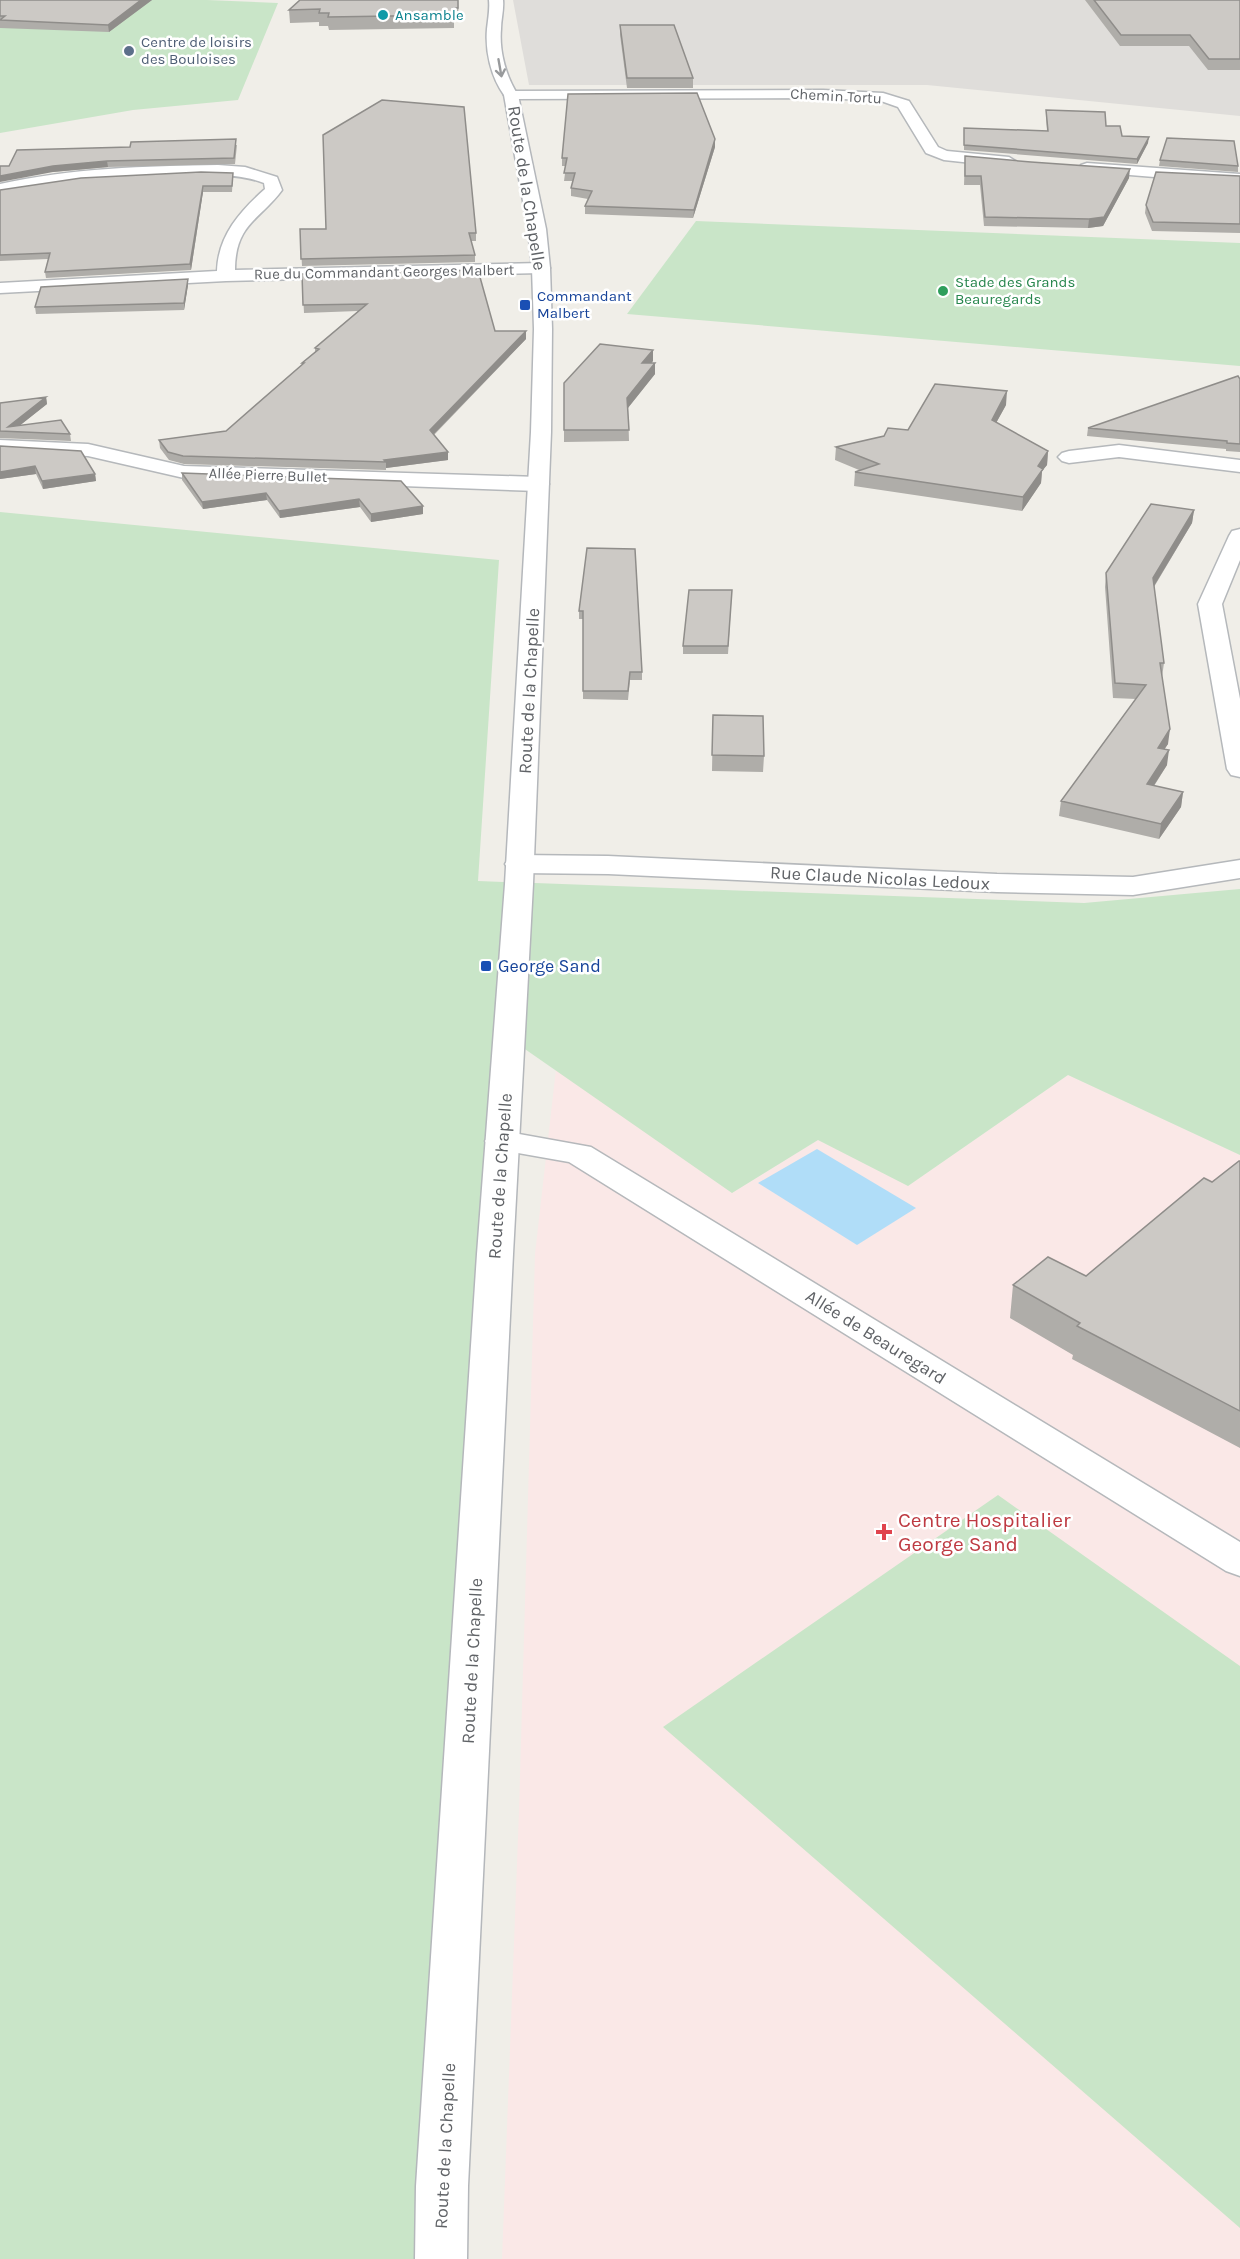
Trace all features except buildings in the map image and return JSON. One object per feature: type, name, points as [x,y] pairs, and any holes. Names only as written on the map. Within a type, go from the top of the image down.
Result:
[{"type":"street","name":"Route de la Chapelle","points":[[441,2259],[442,2175],[519,864],[538,484],[543,329],[537,229],[511,95],[502,82],[496,51],[494,28],[498,10],[496,0]]},
{"type":"street","name":"Route de la Chapelle","points":[[511,95],[518,87],[517,79]]},
{"type":"street","name":"Chemin Tortu","points":[[511,95],[823,94],[883,97],[904,104],[932,150],[944,155],[1019,163]]},
{"type":"street","points":[[1077,167],[1240,179]]},
{"type":"street","points":[[0,189],[38,179],[70,175],[197,171],[256,173],[271,180],[274,190],[254,207],[235,229],[225,260],[226,276]]},
{"type":"street","name":"Rue du Commandant Georges Malbert","points":[[0,288],[226,276],[541,268]]},
{"type":"street","name":"Allée Pierre Bullet","points":[[0,446],[88,450],[184,472],[538,484]]},
{"type":"street","points":[[1069,456],[1119,451],[1240,466]]},
{"type":"street","points":[[1240,536],[1216,584],[1210,604],[1240,769]]},
{"type":"street","name":"Rue Claude Nicolas Ledoux","points":[[519,864],[608,865],[997,883],[1133,886],[1240,870]]},
{"type":"street","name":"Allée de Beauregard","points":[[502,1141],[579,1154],[1240,1561]]},
{"type":"shaded area","points":[[513,0],[1240,0],[1240,116],[927,85],[529,85]]},
{"type":"shaded area","name":"Centre Hospitalier George Sand","points":[[556,1069],[732,1193],[818,1140],[908,1186],[1068,1075],[1240,1155],[1240,2259],[502,2259],[519,1811],[535,1254]]},
{"type":"green space","name":"Centre de loisirs des Bouloises","points":[[0,0],[207,0],[278,3],[238,100],[133,110],[0,133]]},
{"type":"green space","name":"Stade des Grands Beauregards","points":[[696,221],[1240,243],[1240,366],[627,314]]},
{"type":"green space","points":[[0,512],[499,560],[478,881],[1084,903],[1240,889],[1240,1155],[1068,1075],[908,1186],[818,1140],[732,1193],[509,1038],[441,2259],[0,2259]]},
{"type":"green space","points":[[998,1495],[1240,1666],[1240,2228],[663,1727]]},
{"type":"water","points":[[817,1149],[916,1208],[857,1245],[758,1183]]},
{"type":"place","name":"Ansamble","points":[[383,15]]},
{"type":"place","name":"Centre de loisirs des Bouloises","points":[[129,51]]},
{"type":"place","name":"Stade des Grands Beauregards","points":[[943,291]]},
{"type":"place","name":"Commandant Malbert","points":[[525,305]]},
{"type":"place","name":"George Sand","points":[[486,966]]},
{"type":"place","name":"Centre Hospitalier George Sand","points":[[884,1532]]}]
